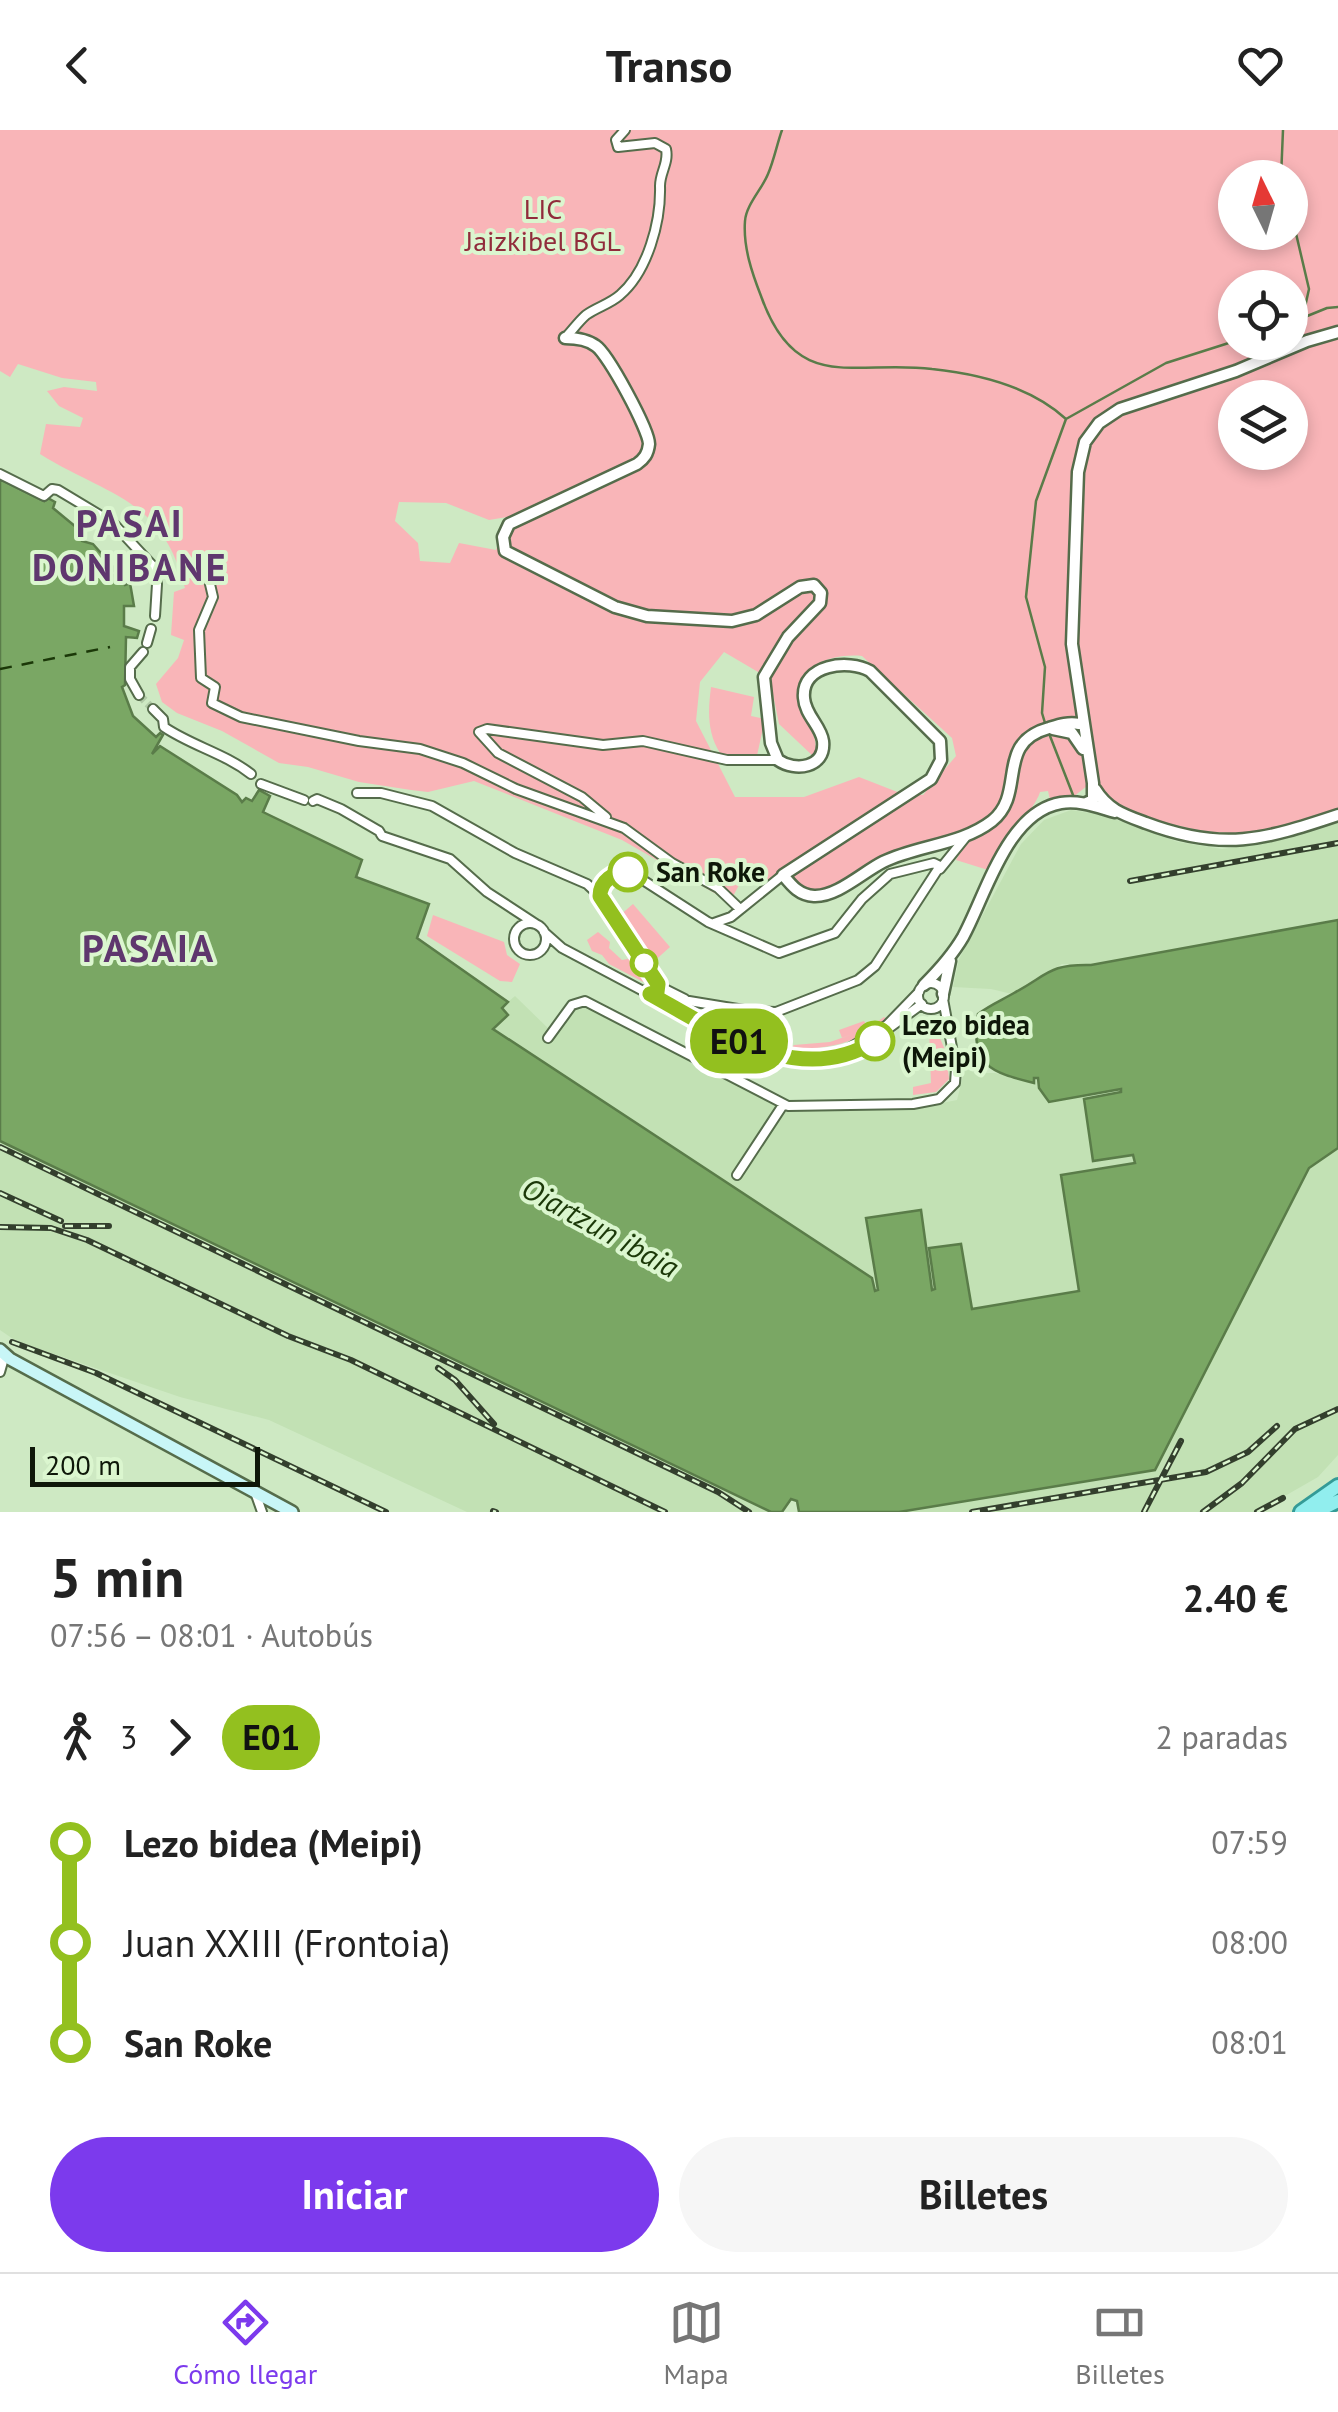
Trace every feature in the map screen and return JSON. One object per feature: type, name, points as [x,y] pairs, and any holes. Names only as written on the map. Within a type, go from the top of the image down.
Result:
[{"type":"main road","points":[[4,1356],[292,1512]]},
{"type":"main road","points":[[1301,1512],[1338,1486]]},
{"type":"main road","points":[[1316,1512],[1338,1501]]},
{"type":"street","points":[[565,338],[588,314],[630,285],[647,254],[658,214],[660,181],[668,160],[666,148],[655,144],[618,147],[616,140],[626,130]]},
{"type":"street","points":[[262,784],[308,800],[317,799],[380,831],[382,836],[450,858],[562,948],[766,1053],[789,1059],[849,1054],[926,1006],[938,1006],[952,956],[990,876],[1022,827],[1051,806],[1093,800],[1072,644],[1078,472],[1089,436],[1120,409],[1338,332]]},
{"type":"street","points":[[565,338],[580,339],[600,350],[645,426],[649,448],[637,464],[508,524],[502,537],[504,552],[615,608],[647,616],[732,621],[756,615],[800,588],[814,585],[822,593],[820,603],[788,638],[764,677],[772,743],[778,760]]},
{"type":"street","points":[[0,474],[44,496],[52,488],[58,490],[99,512],[120,530],[152,565],[157,584],[154,616]]},
{"type":"street","points":[[205,563],[213,596],[199,630],[198,646],[203,663],[201,678],[215,687],[212,703],[246,718],[420,749],[463,763],[516,790],[611,822]]},
{"type":"street","points":[[139,695],[130,679],[130,667],[145,648],[151,629]]},
{"type":"street","points":[[708,922],[721,922],[740,909],[784,875],[923,786],[936,771],[942,752],[936,736],[870,671],[842,663],[818,673],[804,690],[807,710],[823,741],[820,756],[800,768],[778,760],[726,760],[644,741],[603,745],[499,730],[478,732],[498,753],[582,797],[611,822],[672,863],[718,888],[740,909]]},
{"type":"street","points":[[153,710],[163,719],[164,727],[226,756],[252,774]]},
{"type":"street","points":[[680,1010],[679,1001],[689,1000],[776,1012],[858,980],[875,966],[953,850],[1000,813],[1009,795],[1016,753],[1029,737],[1048,728],[1063,727],[1079,717]]},
{"type":"street","points":[[1063,727],[1085,747],[1085,803]]},
{"type":"street","points":[[1093,783],[1115,812]]},
{"type":"street","points":[[357,793],[381,793],[432,806],[515,852],[577,878],[600,896],[658,984],[664,1002]]},
{"type":"street","points":[[1085,803],[1174,833],[1225,842],[1274,834],[1338,815]]},
{"type":"street","points":[[784,875],[798,891],[812,896],[827,894],[887,860],[970,834]]},
{"type":"street","points":[[600,896],[600,889],[611,876],[628,872],[708,922],[770,951],[787,952],[835,933],[862,899],[890,874],[934,863],[940,867]]},
{"type":"street","points":[[536,924],[519,927],[514,942],[525,954],[542,948],[562,948]]},
{"type":"street","points":[[542,948],[544,932]]},
{"type":"street","points":[[824,1059],[887,1026],[952,956]]},
{"type":"street","points":[[658,984],[689,1000]]},
{"type":"street","points":[[650,994],[657,992],[658,984]]},
{"type":"street","points":[[548,1038],[572,1005],[588,1002],[782,1104],[802,1108],[903,1106],[939,1099],[951,1090],[957,1076],[943,997],[936,984],[921,989]]},
{"type":"street","points":[[921,989],[926,1006],[948,1035]]},
{"type":"street","points":[[737,1175],[782,1104]]},
{"type":"street","points":[[0,1372],[4,1356]]},
{"type":"street","points":[[252,1492],[262,1512]]},
{"type":"shaded area","points":[[1071,810],[1103,815],[1178,842],[1222,849],[1272,842],[1338,822],[1338,920],[1091,965],[1062,964],[1012,994],[953,987],[959,959],[1021,844],[1044,820]]},
{"type":"shaded area","points":[[515,996],[555,1035],[573,1009],[585,1005],[787,1111],[912,1109],[957,1100],[965,1068],[1033,1083],[1034,1077],[1038,1077],[1050,1102],[1121,1088],[1093,1160],[1133,1155],[1135,1163],[1061,1176],[1080,1291],[971,1309],[961,1245],[932,1290],[920,1211],[878,1291],[874,1291],[872,1277],[492,1029],[508,1016],[501,1008]]},
{"type":"shaded area","points":[[0,1141],[771,1512],[467,1512],[269,1420],[180,1397],[16,1341],[0,1330]]},
{"type":"shaded area","points":[[1338,1148],[1338,1455],[1318,1477],[1257,1512],[899,1512],[1155,1470],[1310,1168]]},
{"type":"green space","name":"LIC Jaizkibel BGL","points":[[0,130],[1338,130],[1338,810],[1265,830],[1225,833],[1179,826],[1130,812],[1112,803],[1098,785],[1083,718],[1067,731],[1083,749],[1087,786],[1073,797],[1050,800],[1048,791],[1040,792],[988,870],[956,860],[969,836],[892,858],[832,891],[806,895],[787,880],[740,883],[730,902],[622,840],[474,781],[428,792],[359,782],[279,763],[162,702],[156,684],[178,658],[184,640],[171,635],[174,592],[185,588],[175,558],[162,535],[130,503],[40,454],[46,424],[80,427],[83,418],[59,406],[47,391],[64,387],[97,391],[96,382],[62,378],[18,364],[10,377],[0,371]],"holes":[[[399,502],[446,503],[489,520],[507,517],[496,550],[459,543],[450,563],[420,561],[418,543],[395,521]],[[724,652],[770,679],[779,724],[814,757],[814,736],[800,706],[801,681],[807,672],[826,660],[862,656],[952,738],[956,756],[923,795],[900,793],[859,777],[804,797],[735,797],[696,721],[700,682]]]},
{"type":"green space","points":[[711,687],[754,697],[751,716],[765,719],[756,760],[720,753],[710,721]]},
{"type":"green space","points":[[633,904],[670,947],[651,964],[619,916]]},
{"type":"green space","points":[[433,915],[504,942],[507,955],[520,964],[512,982],[500,981],[427,936]]},
{"type":"green space","points":[[598,932],[622,960],[633,958],[651,986],[592,951],[587,940]]},
{"type":"green space","points":[[884,1017],[888,1020],[853,1040],[789,1051],[794,1045],[842,1038],[839,1030],[864,1021],[868,1028]]},
{"type":"green space","points":[[935,1027],[946,1052],[949,1079],[936,1092],[913,1095],[913,1087],[931,1083],[929,1028]]},
{"type":"water","name":"Oiartzun ibaia","points":[[0,479],[44,501],[46,497],[55,502],[53,508],[76,527],[82,541],[93,544],[115,569],[105,579],[108,581],[117,572],[125,585],[130,583],[134,606],[124,606],[124,626],[139,631],[137,638],[126,637],[122,687],[133,716],[156,737],[163,735],[152,754],[160,746],[242,802],[246,798],[252,801],[259,790],[270,796],[263,812],[362,860],[356,877],[429,904],[417,938],[508,1002],[502,1008],[508,1015],[493,1029],[872,1278],[875,1291],[878,1290],[866,1218],[921,1210],[932,1290],[935,1289],[929,1248],[961,1244],[972,1309],[1079,1291],[1061,1175],[1135,1163],[1133,1155],[1093,1161],[1084,1099],[1121,1089],[1049,1102],[1039,1088],[1038,1078],[1034,1078],[1034,1083],[1019,1079],[986,1064],[977,1045],[978,1014],[1057,968],[1338,920],[1338,1148],[1309,1168],[1155,1470],[899,1512],[799,1512],[797,1501],[791,1499],[782,1512],[771,1512],[0,1141]]},
{"type":"waterway","points":[[782,130],[768,174],[748,209],[745,231],[749,260],[761,296],[775,327],[792,348],[810,360],[831,366],[904,367],[968,374],[1021,390],[1066,419]]},
{"type":"waterway","points":[[1282,160],[1283,130]]},
{"type":"waterway","points":[[1300,250],[1305,270]]},
{"type":"waterway","points":[[1308,285],[1308,294]]},
{"type":"waterway","points":[[1308,316],[1338,307]]},
{"type":"waterway","points":[[1045,723],[1045,667],[1026,597],[1036,501],[1066,419],[1166,363],[1218,346]]},
{"type":"waterway","points":[[1050,736],[1073,795]]},
{"type":"ferry route","points":[[0,669],[110,647]]},
{"type":"tunnel","points":[[139,695],[153,709]]},
{"type":"railway","points":[[1130,881],[1338,843]]},
{"type":"railway","points":[[0,1147],[718,1492],[749,1512]]},
{"type":"railway","points":[[0,1193],[61,1221]]},
{"type":"railway","points":[[65,1226],[109,1226]]},
{"type":"railway","points":[[0,1227],[51,1228],[87,1240],[288,1336],[351,1360],[665,1512]]},
{"type":"railway","points":[[12,1342],[96,1373],[386,1512]]},
{"type":"railway","points":[[438,1368],[455,1380],[494,1424]]},
{"type":"railway","points":[[1203,1512],[1242,1483],[1295,1429],[1338,1409]]},
{"type":"railway","points":[[972,1512],[1206,1472],[1248,1452],[1277,1426]]},
{"type":"railway","points":[[1144,1512],[1181,1441]]},
{"type":"railway","points":[[1257,1512],[1283,1498]]},
{"type":"bus line","name":"E01","points":[[628,872],[611,876],[600,889],[600,896],[658,984],[657,992],[650,994],[754,1049],[777,1056],[801,1060],[831,1058],[875,1041]]},
{"type":"place","name":"San Roke","points":[[628,872]]},
{"type":"place","name":"Lezo bidea (Meipi)","points":[[875,1041]]},
{"type":"district","name":"PASAI DONIBANE","points":[[130,546]]},
{"type":"district","name":"PASAIA","points":[[149,949]]}]
